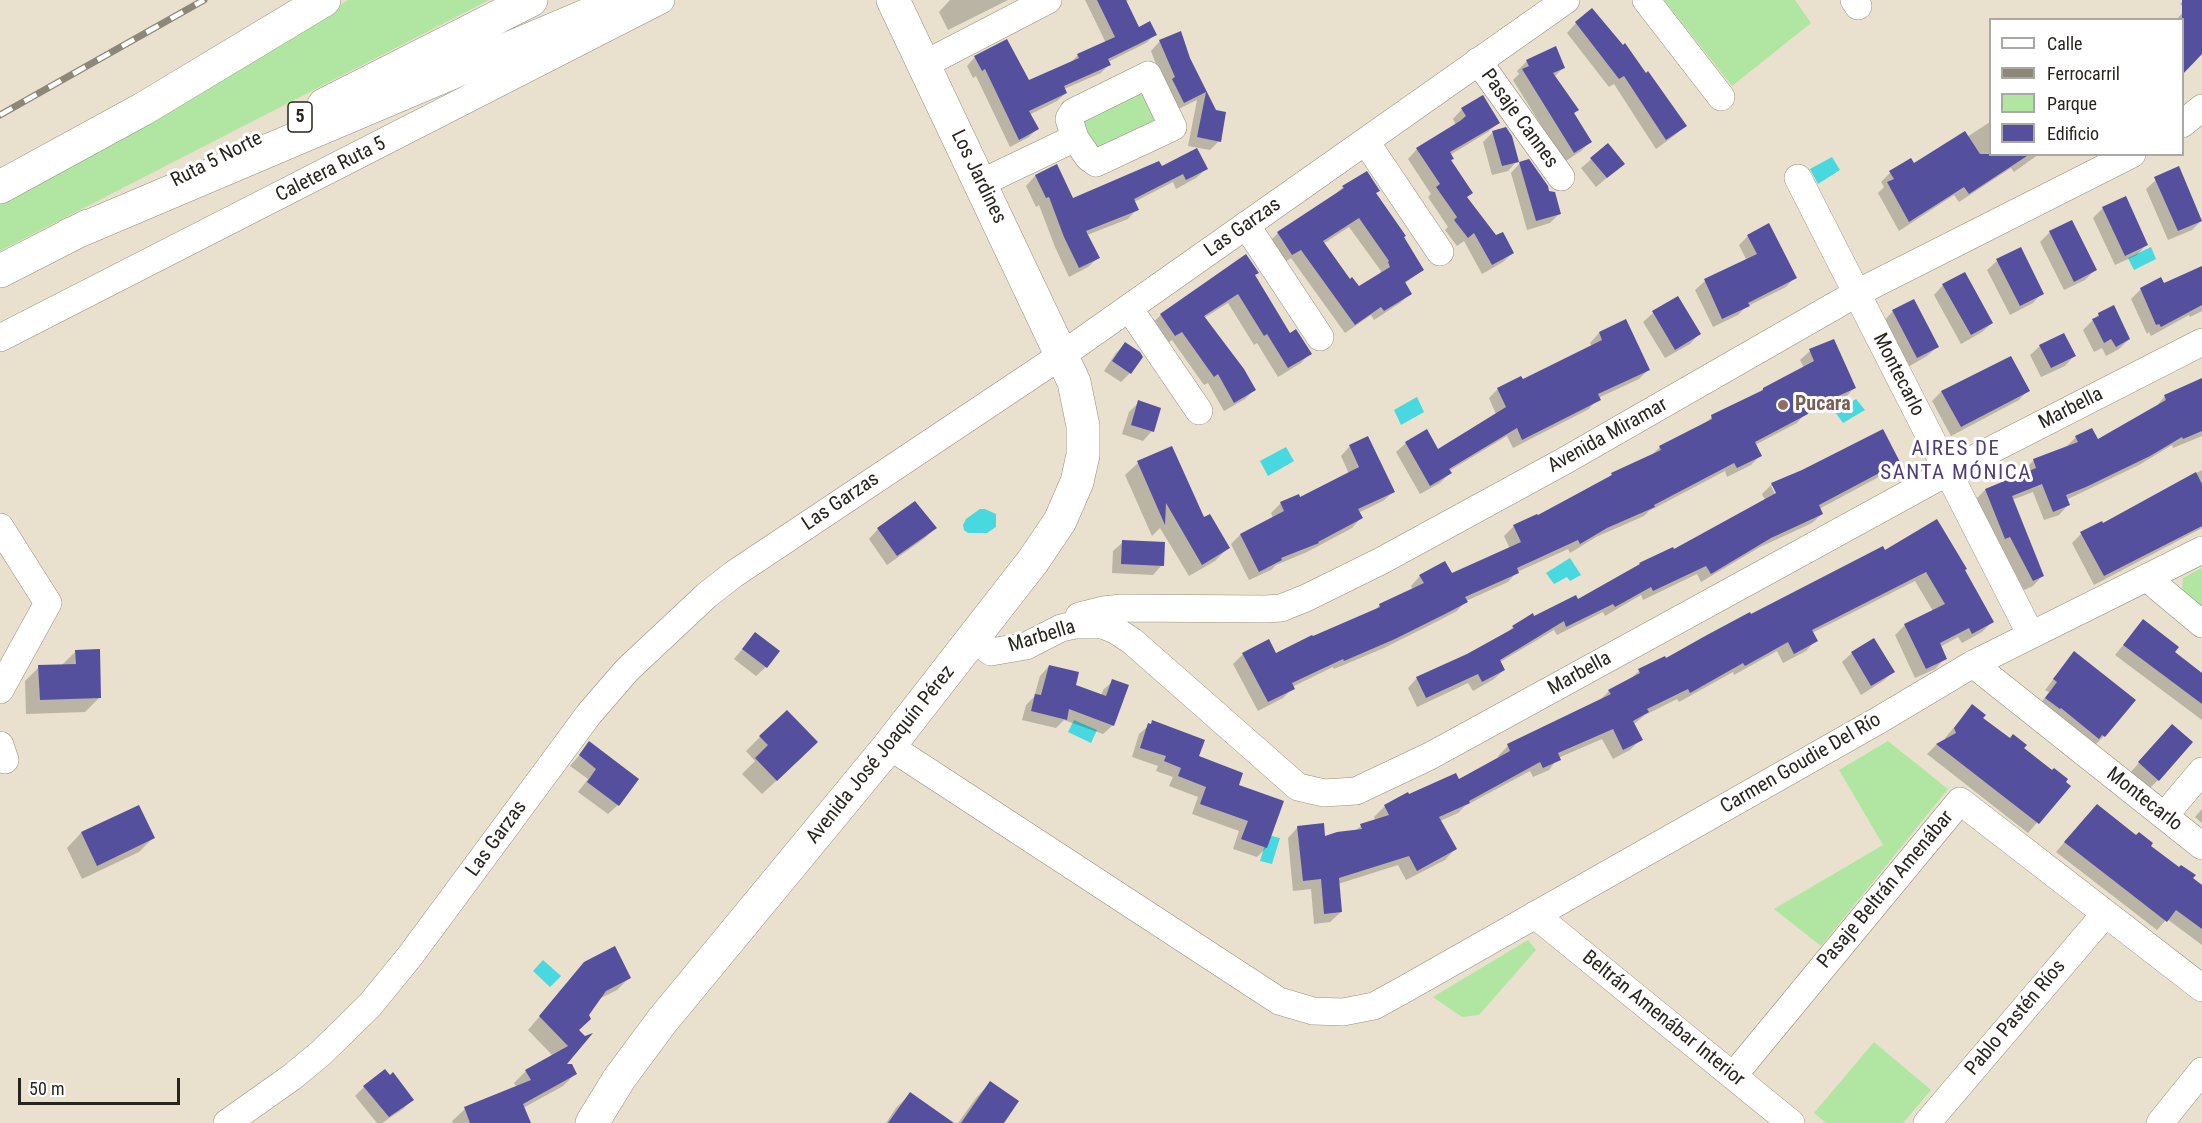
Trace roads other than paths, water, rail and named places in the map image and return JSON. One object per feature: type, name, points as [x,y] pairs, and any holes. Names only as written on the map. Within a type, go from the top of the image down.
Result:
[{"type":"main road","points":[[0,187],[134,114],[324,0]]},
{"type":"main road","name":"Ruta 5 Norte","points":[[0,271],[531,0]]},
{"type":"main road","points":[[69,235],[623,0]]},
{"type":"main road","name":"Los Jardines","points":[[893,0],[1062,355]]},
{"type":"main road","name":"Avenida José Joaquín Pérez","points":[[592,1123],[619,1079],[662,1021],[889,747],[1033,561],[1056,527],[1077,482],[1084,441],[1082,411],[1074,382],[1062,355]]},
{"type":"street","name":"Caletera Ruta 5","points":[[0,338],[661,0]]},
{"type":"street","points":[[923,64],[1048,0]]},
{"type":"street","name":"Las Garzas","points":[[227,1123],[292,1077],[321,1053],[370,1005],[411,956],[589,714],[627,670],[707,595],[734,574],[1062,355],[1566,0]]},
{"type":"street","points":[[1646,0],[1721,97]]},
{"type":"street","name":"Pasaje Cannes","points":[[1478,61],[1561,177]]},
{"type":"street","points":[[2184,122],[2202,108]]},
{"type":"street","points":[[981,183],[1075,138]]},
{"type":"street","points":[[1366,142],[1440,252]]},
{"type":"street","name":"Avenida Miramar","points":[[1060,628],[1080,616],[1103,610],[1264,609],[1292,604],[1381,561],[1556,465],[1857,293],[2128,156]]},
{"type":"street","name":"Montecarlo","points":[[1798,178],[2031,635]]},
{"type":"street","points":[[1246,225],[1320,337]]},
{"type":"street","points":[[1129,308],[1199,411]]},
{"type":"street","name":"Marbella","points":[[974,638],[991,652],[1026,646],[1060,628],[1086,624],[1103,625],[1132,641],[1298,787],[1324,794],[1356,791],[1430,756],[1948,472],[2202,342]]},
{"type":"street","points":[[0,527],[48,603],[0,690]]},
{"type":"street","name":"Carmen Goudie Del Río","points":[[889,747],[1279,1001],[1313,1011],[1343,1012],[1374,1005],[1406,989],[1973,664],[2202,550]]},
{"type":"street","points":[[2147,578],[2202,624]]},
{"type":"street","name":"Montecarlo","points":[[1973,664],[2202,846]]},
{"type":"street","points":[[2164,816],[2202,771]]},
{"type":"street","name":"Pasaje Beltrán Amenábar","points":[[1732,1076],[1960,801],[2202,988]]},
{"type":"street","name":"Pablo Pastén Ríos","points":[[1928,1123],[2105,914]]},
{"type":"street","name":"Beltrán Amenábar Interior","points":[[1535,915],[1791,1123]]},
{"type":"street","points":[[2160,1123],[2202,1071]]},
{"type":"water","points":[[1832,157],[1840,170],[1818,184],[1810,169]]},
{"type":"water","points":[[2151,247],[2156,259],[2134,270],[2128,258]]},
{"type":"water","points":[[1417,397],[1424,412],[1401,425],[1394,410]]},
{"type":"water","points":[[1856,399],[1865,410],[1843,423],[1835,412]]},
{"type":"water","points":[[1286,447],[1294,461],[1268,476],[1260,461]]},
{"type":"water","points":[[980,509],[996,514],[996,527],[987,533],[968,533],[964,530],[963,525],[966,519]]},
{"type":"water","points":[[1570,558],[1581,575],[1570,581],[1567,577],[1554,584],[1546,573]]},
{"type":"water","points":[[1074,720],[1097,730],[1091,743],[1068,732]]},
{"type":"water","points":[[1268,835],[1280,838],[1272,864],[1260,861]]},
{"type":"water","points":[[543,960],[561,976],[550,987],[533,971]]},
{"type":"railway","points":[[0,115],[204,0]]},
{"type":"place","name":"Pucara","points":[[1783,405]]},
{"type":"district","name":"AIRES DE SANTA MÓNICA","points":[[1956,462]]}]
